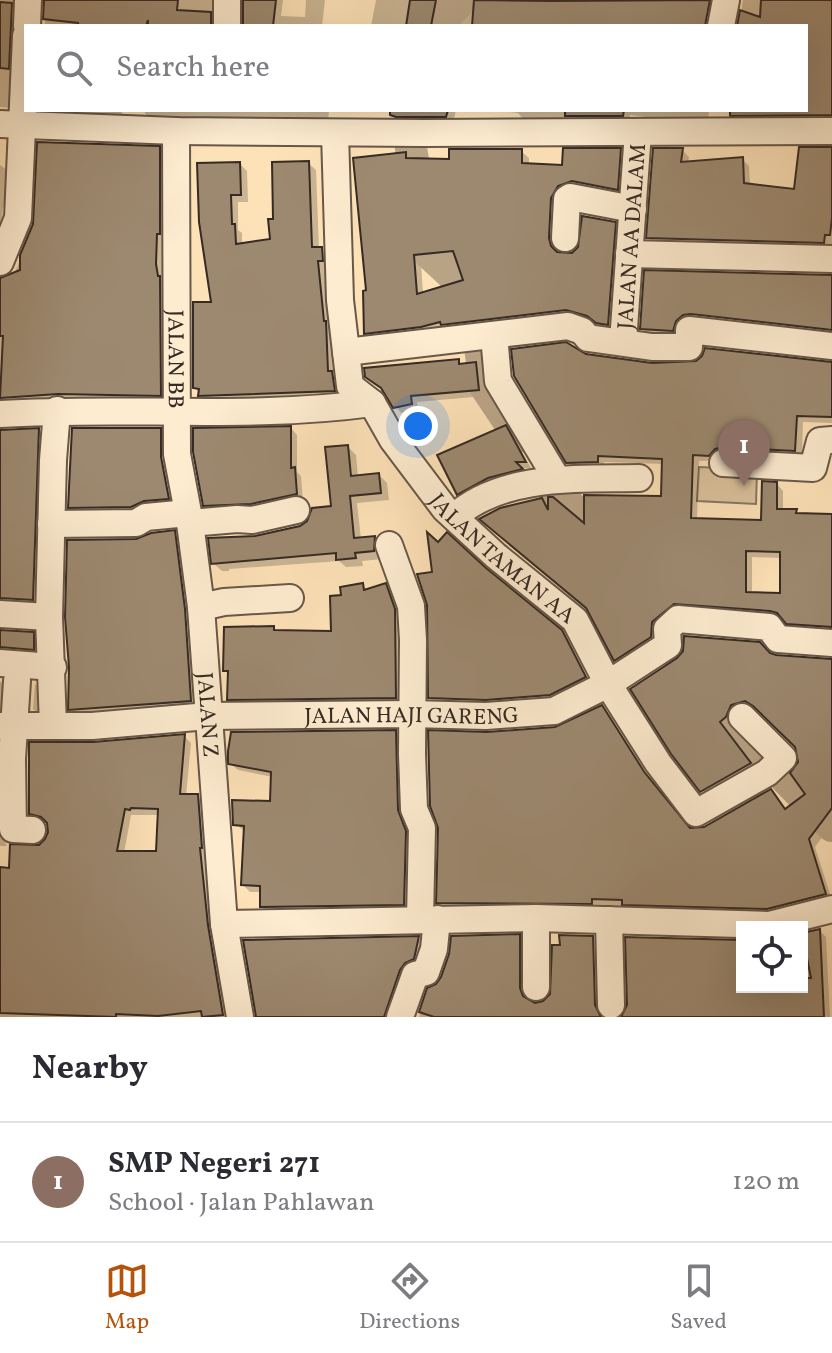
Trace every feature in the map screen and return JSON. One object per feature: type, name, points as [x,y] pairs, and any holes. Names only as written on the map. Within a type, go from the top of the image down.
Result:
[{"type":"street","points":[[27,24],[28,0]]},
{"type":"street","points":[[227,0],[227,24]]},
{"type":"street","points":[[721,24],[726,0]]},
{"type":"street","points":[[0,262],[18,218],[25,121],[176,131],[224,120],[335,133],[638,132],[706,121],[832,131]]},
{"type":"street","name":"JALAN BB","points":[[0,414],[57,410],[176,412],[176,131]]},
{"type":"street","name":"JALAN AA DALAM","points":[[623,342],[638,132]]},
{"type":"street","name":"JALAN TAMAN AA","points":[[335,133],[340,300],[350,386],[372,403],[393,440],[454,517],[496,556],[575,620],[608,684],[658,763],[696,813],[775,766],[742,717]]},
{"type":"street","points":[[565,238],[567,199],[570,197],[633,209]]},
{"type":"street","points":[[629,254],[832,259]]},
{"type":"street","points":[[346,352],[568,326],[582,331],[588,338],[652,347],[689,347],[689,330],[832,346]]},
{"type":"street","points":[[494,335],[498,381],[557,479]]},
{"type":"street","points":[[176,412],[295,412],[372,403]]},
{"type":"street","points":[[53,726],[49,617],[57,410]]},
{"type":"street","name":"JALAN Z","points":[[176,412],[177,454],[201,607],[224,924],[240,1017]]},
{"type":"street","points":[[723,463],[813,468],[820,441],[832,440]]},
{"type":"street","points":[[454,517],[470,503],[515,487],[557,479],[639,478]]},
{"type":"street","points":[[51,524],[136,523],[146,517],[252,520],[296,510]]},
{"type":"street","points":[[389,545],[411,606],[414,809],[422,828],[434,949],[426,972],[415,975],[410,986],[404,1016]]},
{"type":"street","points":[[201,607],[224,602],[290,598]]},
{"type":"street","points":[[0,614],[49,617]]},
{"type":"street","name":"JALAN HAJI GARENG","points":[[7,726],[92,726],[208,716],[486,716],[554,711],[608,684],[668,637],[678,619],[769,627],[778,639],[832,643]]},
{"type":"street","points":[[32,830],[13,829],[7,726],[9,672],[53,667]]},
{"type":"street","points":[[224,924],[536,918],[769,925],[832,909]]},
{"type":"street","points":[[536,918],[536,987]]},
{"type":"street","points":[[609,920],[611,1005]]},
{"type":"shaded area","points":[[699,467],[757,470],[756,504],[697,501]]},
{"type":"building","points":[[44,0],[178,0],[177,10],[211,12],[211,24],[148,24],[148,20],[147,24],[78,24],[43,19]]},
{"type":"building","points":[[243,0],[276,0],[273,24],[243,24]]},
{"type":"building","points":[[410,0],[436,0],[431,24],[406,24]]},
{"type":"building","points":[[474,0],[710,0],[705,24],[472,24]]},
{"type":"building","points":[[761,0],[832,0],[832,115],[730,116],[730,112],[808,112],[808,24],[737,24],[740,10],[760,17]]},
{"type":"building","points":[[0,2],[12,3],[9,69],[0,68]]},
{"type":"building","points":[[390,112],[447,112],[446,117],[390,115]]},
{"type":"building","points":[[565,112],[624,112],[623,116],[565,116]]},
{"type":"building","points":[[37,142],[160,146],[160,234],[157,234],[156,264],[160,276],[161,396],[58,394],[0,398],[3,336],[0,336],[0,278],[20,270],[20,255],[33,224]]},
{"type":"building","points":[[799,147],[832,147],[832,218],[830,235],[825,235],[824,243],[646,238],[653,148],[683,148],[681,162],[743,157],[744,183],[794,189]]},
{"type":"building","points":[[563,148],[621,148],[618,190],[572,181],[558,186],[551,198],[549,238],[557,252],[572,253],[578,247],[582,216],[616,222],[608,325],[566,310],[441,325],[440,322],[364,334],[363,291],[366,290],[353,158],[406,152],[406,158],[449,159],[449,149],[522,149],[522,163],[562,165]],"holes":[[[453,251],[463,280],[417,294],[414,255]]]},
{"type":"building","points":[[309,161],[312,247],[322,247],[323,261],[318,261],[326,321],[328,371],[332,371],[335,391],[198,396],[199,389],[193,388],[193,302],[211,302],[199,222],[197,163],[240,162],[241,195],[231,195],[236,244],[270,239],[268,219],[273,219],[272,162]]},
{"type":"building","points":[[644,270],[832,275],[832,330],[691,314],[683,315],[676,321],[673,331],[640,329]]},
{"type":"building","points":[[566,342],[586,354],[652,363],[696,361],[705,348],[832,362],[832,417],[797,416],[795,451],[724,447],[715,449],[709,456],[693,455],[691,518],[761,520],[762,481],[777,482],[777,509],[832,514],[832,627],[786,624],[777,613],[770,611],[674,604],[652,622],[651,637],[614,661],[586,608],[479,519],[500,508],[542,498],[548,510],[548,497],[553,497],[584,523],[584,495],[661,496],[662,459],[598,456],[598,462],[566,463],[514,376],[511,349]],"holes":[[[746,551],[780,552],[780,593],[746,592]]]},
{"type":"building","points":[[459,359],[459,364],[476,362],[479,390],[411,396],[412,404],[393,408],[381,388],[365,377],[364,368]]},
{"type":"building","points":[[506,425],[526,462],[516,462],[523,469],[488,478],[457,495],[437,455]]},
{"type":"building","points":[[291,426],[291,468],[295,467],[297,494],[251,504],[203,506],[193,452],[193,428]]},
{"type":"building","points":[[39,428],[33,600],[0,598],[0,430]]},
{"type":"building","points":[[72,428],[161,428],[161,457],[169,499],[144,501],[131,507],[68,508]]},
{"type":"building","points":[[348,445],[351,476],[379,473],[381,493],[350,496],[354,538],[375,536],[374,551],[355,553],[356,558],[336,560],[336,553],[211,564],[208,538],[255,536],[300,526],[307,521],[312,508],[331,506],[325,447]]},
{"type":"building","points":[[175,530],[185,609],[191,701],[68,710],[65,617],[67,540],[136,539],[151,533]]},
{"type":"building","points":[[427,532],[438,542],[447,532],[562,630],[586,677],[550,695],[486,700],[428,698],[427,605],[417,574],[432,572]]},
{"type":"building","points":[[363,583],[364,590],[386,583],[395,609],[396,698],[227,700],[228,671],[223,671],[224,627],[274,626],[274,630],[331,631],[330,596],[341,595],[340,587]]},
{"type":"building","points":[[0,630],[34,632],[34,650],[0,647]]},
{"type":"building","points":[[684,636],[760,642],[776,655],[832,659],[832,808],[809,839],[826,894],[767,909],[622,905],[622,900],[592,899],[592,904],[436,903],[438,828],[430,806],[428,730],[487,732],[555,727],[602,705],[645,773],[690,828],[704,827],[771,789],[785,809],[805,794],[790,773],[798,762],[795,747],[745,701],[731,705],[720,722],[751,763],[700,792],[671,754],[630,689],[677,658],[683,651]]},
{"type":"building","points":[[396,730],[398,810],[406,831],[404,905],[260,907],[260,886],[241,885],[244,826],[233,825],[232,800],[270,801],[271,772],[228,764],[231,732]]},
{"type":"building","points":[[185,734],[180,794],[198,794],[208,925],[223,1015],[202,1017],[201,1011],[158,1016],[116,1014],[116,1017],[0,1013],[0,867],[9,868],[10,844],[39,845],[48,832],[47,823],[41,817],[29,814],[29,742],[93,742]],"holes":[[[125,809],[158,809],[156,851],[117,851]]]},
{"type":"building","points":[[820,929],[824,1017],[621,1017],[627,1005],[625,937],[736,940],[736,993],[808,993],[808,978],[811,978],[808,932]]},
{"type":"building","points":[[520,934],[520,988],[523,996],[535,1003],[543,1001],[550,994],[552,945],[560,945],[559,935],[593,936],[595,1005],[601,1017],[434,1017],[419,1012],[427,988],[436,984],[441,977],[451,936]]},
{"type":"building","points":[[419,936],[414,959],[405,963],[400,970],[384,1017],[256,1017],[243,940]]},
{"type":"waterway","points":[[439,24],[462,0]]},
{"type":"waterway","points":[[413,112],[408,131],[429,253],[473,294],[477,322]]},
{"type":"waterway","points":[[480,347],[485,386],[519,437]]},
{"type":"waterway","points":[[550,486],[606,542],[631,577],[687,670],[731,726],[832,826]]},
{"type":"place","name":"SMP Negeri 271","points":[[744,486]]}]
